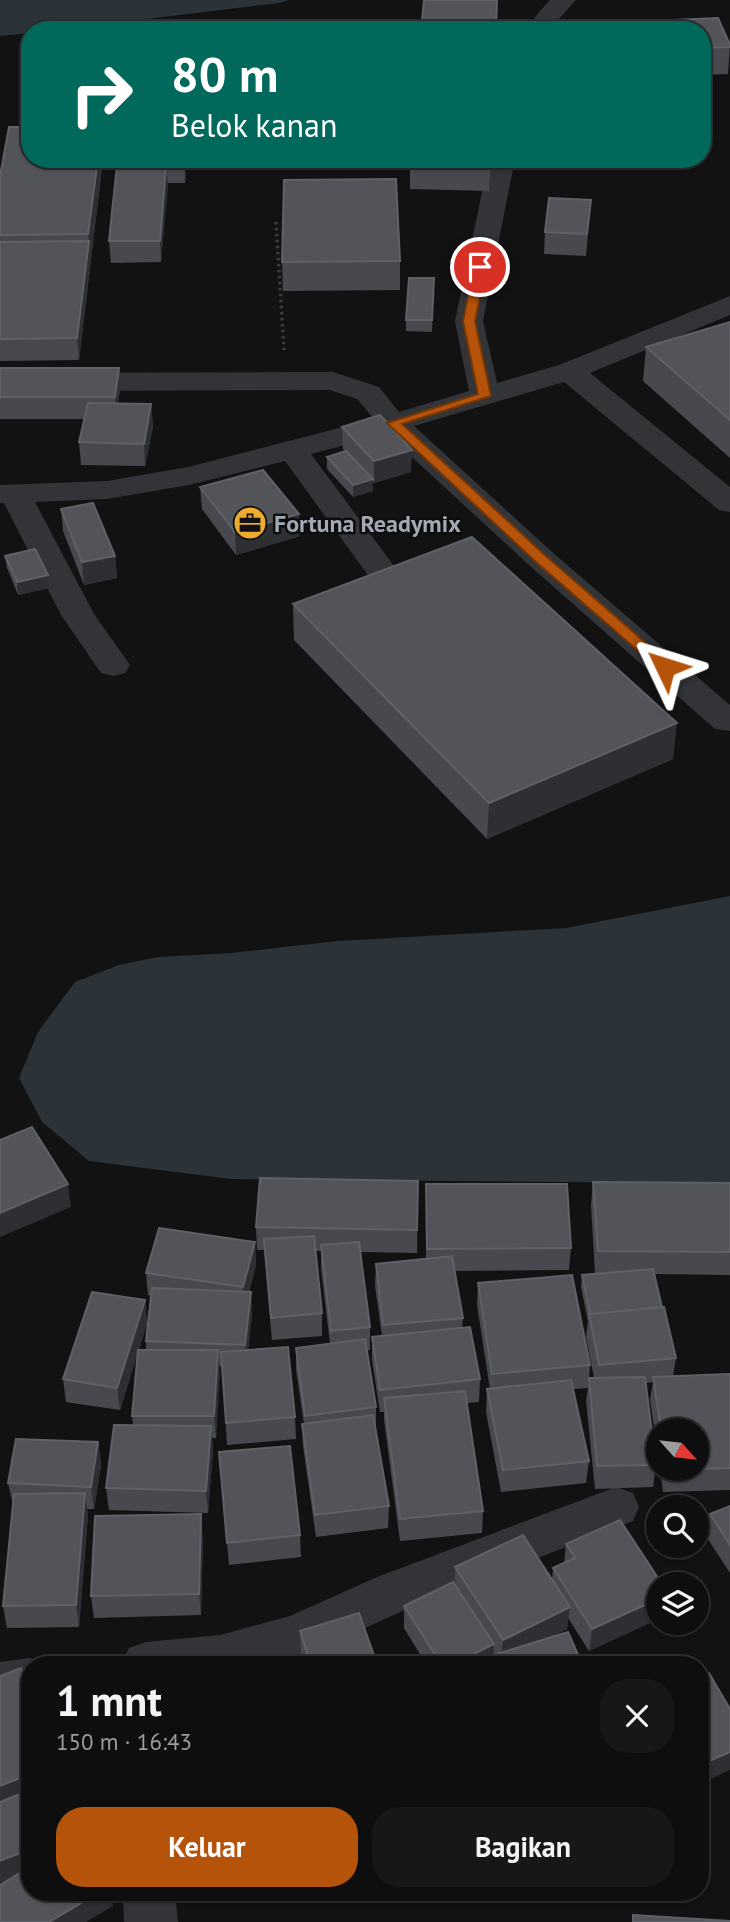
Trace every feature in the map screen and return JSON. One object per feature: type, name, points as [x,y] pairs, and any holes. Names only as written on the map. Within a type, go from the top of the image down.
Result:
[{"type":"street","points":[[545,21],[564,0]]},
{"type":"street","points":[[485,396],[469,321],[500,168]]},
{"type":"street","points":[[113,665],[78,615],[8,494],[107,490],[190,476],[393,423],[569,372],[730,305]]},
{"type":"street","points":[[569,372],[730,503]]},
{"type":"street","points":[[0,382],[333,381],[368,393],[393,423],[541,559],[727,721]]},
{"type":"street","points":[[292,449],[398,593]]},
{"type":"street","points":[[224,1656],[298,1636],[394,1592],[615,1507]]},
{"type":"street","points":[[0,1684],[21,1681]]},
{"type":"street","points":[[150,1901],[152,1922]]},
{"type":"path","points":[[276,222],[287,382]]},
{"type":"shaded area","points":[[0,0],[289,0],[130,21],[21,21],[21,34],[0,36]]},
{"type":"shaded area","points":[[730,896],[730,1194],[678,1183],[231,1179],[89,1161],[42,1122],[19,1078],[38,1032],[75,982],[119,965],[158,957],[232,953],[337,941],[566,928]]},
{"type":"building","points":[[424,0],[497,0],[496,21],[422,21]]},
{"type":"building","points":[[718,18],[730,47],[711,48],[711,21],[649,21]]},
{"type":"building","points":[[9,127],[21,127],[21,168],[97,168],[88,234],[0,235],[0,176]]},
{"type":"building","points":[[117,168],[166,168],[160,241],[109,241]]},
{"type":"building","points":[[396,179],[400,261],[282,262],[284,180]]},
{"type":"building","points":[[549,198],[591,200],[587,234],[545,232]]},
{"type":"building","points":[[89,241],[77,338],[0,339],[0,242]]},
{"type":"building","points":[[409,278],[434,278],[432,320],[406,320]]},
{"type":"building","points":[[730,322],[730,420],[646,347]]},
{"type":"building","points":[[0,368],[119,368],[115,397],[0,397]]},
{"type":"building","points":[[88,403],[151,404],[144,444],[79,442]]},
{"type":"building","points":[[380,415],[412,450],[374,461],[342,427]]},
{"type":"building","points":[[346,451],[373,479],[353,485],[327,457]]},
{"type":"building","points":[[263,470],[299,514],[235,532],[200,487]]},
{"type":"building","points":[[93,503],[115,556],[82,562],[61,509]]},
{"type":"building","points":[[472,537],[677,723],[489,803],[293,604]]},
{"type":"building","points":[[35,549],[48,575],[17,582],[5,556]]},
{"type":"building","points":[[32,1127],[68,1184],[0,1213],[0,1140]]},
{"type":"building","points":[[260,1178],[418,1181],[417,1230],[256,1227]]},
{"type":"building","points":[[593,1182],[730,1183],[730,1252],[598,1251]]},
{"type":"building","points":[[426,1184],[567,1184],[571,1248],[427,1249]]},
{"type":"building","points":[[159,1228],[255,1242],[243,1287],[146,1273]]},
{"type":"building","points":[[314,1236],[322,1313],[271,1318],[264,1239]]},
{"type":"building","points":[[359,1242],[370,1327],[331,1331],[321,1245]]},
{"type":"building","points":[[452,1256],[463,1318],[383,1325],[376,1264]]},
{"type":"building","points":[[653,1269],[662,1307],[590,1314],[582,1275]]},
{"type":"building","points":[[572,1275],[590,1365],[492,1374],[478,1283]]},
{"type":"building","points":[[152,1288],[251,1292],[245,1345],[146,1341]]},
{"type":"building","points":[[92,1292],[145,1300],[117,1388],[63,1379]]},
{"type":"building","points":[[664,1307],[676,1358],[599,1365],[589,1314]]},
{"type":"building","points":[[470,1327],[480,1379],[380,1390],[372,1337]]},
{"type":"building","points":[[365,1339],[376,1407],[305,1416],[296,1348]]},
{"type":"building","points":[[288,1347],[295,1417],[226,1423],[221,1352]]},
{"type":"building","points":[[138,1350],[218,1350],[214,1416],[132,1416]]},
{"type":"building","points":[[730,1374],[730,1468],[709,1469],[709,1418],[659,1418],[653,1377]]},
{"type":"building","points":[[645,1377],[650,1418],[646,1418],[646,1465],[597,1466],[589,1378]]},
{"type":"building","points":[[571,1380],[589,1461],[503,1470],[487,1389]]},
{"type":"building","points":[[465,1391],[483,1511],[400,1519],[384,1398]]},
{"type":"building","points":[[373,1415],[389,1506],[315,1515],[302,1424]]},
{"type":"building","points":[[114,1425],[211,1426],[206,1491],[106,1488]]},
{"type":"building","points":[[16,1439],[98,1442],[91,1487],[8,1483]]},
{"type":"building","points":[[290,1446],[300,1535],[227,1543],[219,1452]]},
{"type":"building","points":[[85,1493],[76,1605],[3,1606],[14,1494]]},
{"type":"building","points":[[730,1506],[730,1545],[710,1514]]},
{"type":"building","points":[[201,1514],[199,1594],[91,1596],[95,1516]]},
{"type":"building","points":[[620,1520],[654,1572],[646,1572],[646,1604],[592,1629],[553,1568],[575,1558],[566,1544]]},
{"type":"building","points":[[523,1535],[570,1607],[503,1640],[455,1567]]},
{"type":"building","points":[[453,1582],[494,1644],[470,1656],[436,1656],[404,1606]]},
{"type":"building","points":[[359,1613],[374,1656],[308,1656],[300,1631]]},
{"type":"building","points":[[568,1632],[578,1656],[490,1656]]},
{"type":"building","points":[[21,1668],[21,1778],[0,1786],[0,1676]]},
{"type":"building","points":[[709,1673],[730,1709],[730,1752],[709,1761]]},
{"type":"building","points":[[21,1794],[21,1853],[0,1861],[0,1802]]},
{"type":"building","points":[[21,1872],[21,1901],[85,1901],[49,1922],[0,1922],[0,1885]]},
{"type":"building","points":[[633,1915],[730,1921],[730,1922],[633,1922]]},
{"type":"place","name":"Fortuna Readymix","points":[[250,523]]},
{"type":"route","points":[[480,267],[469,321],[485,396],[393,423],[541,559],[665,667]]}]
